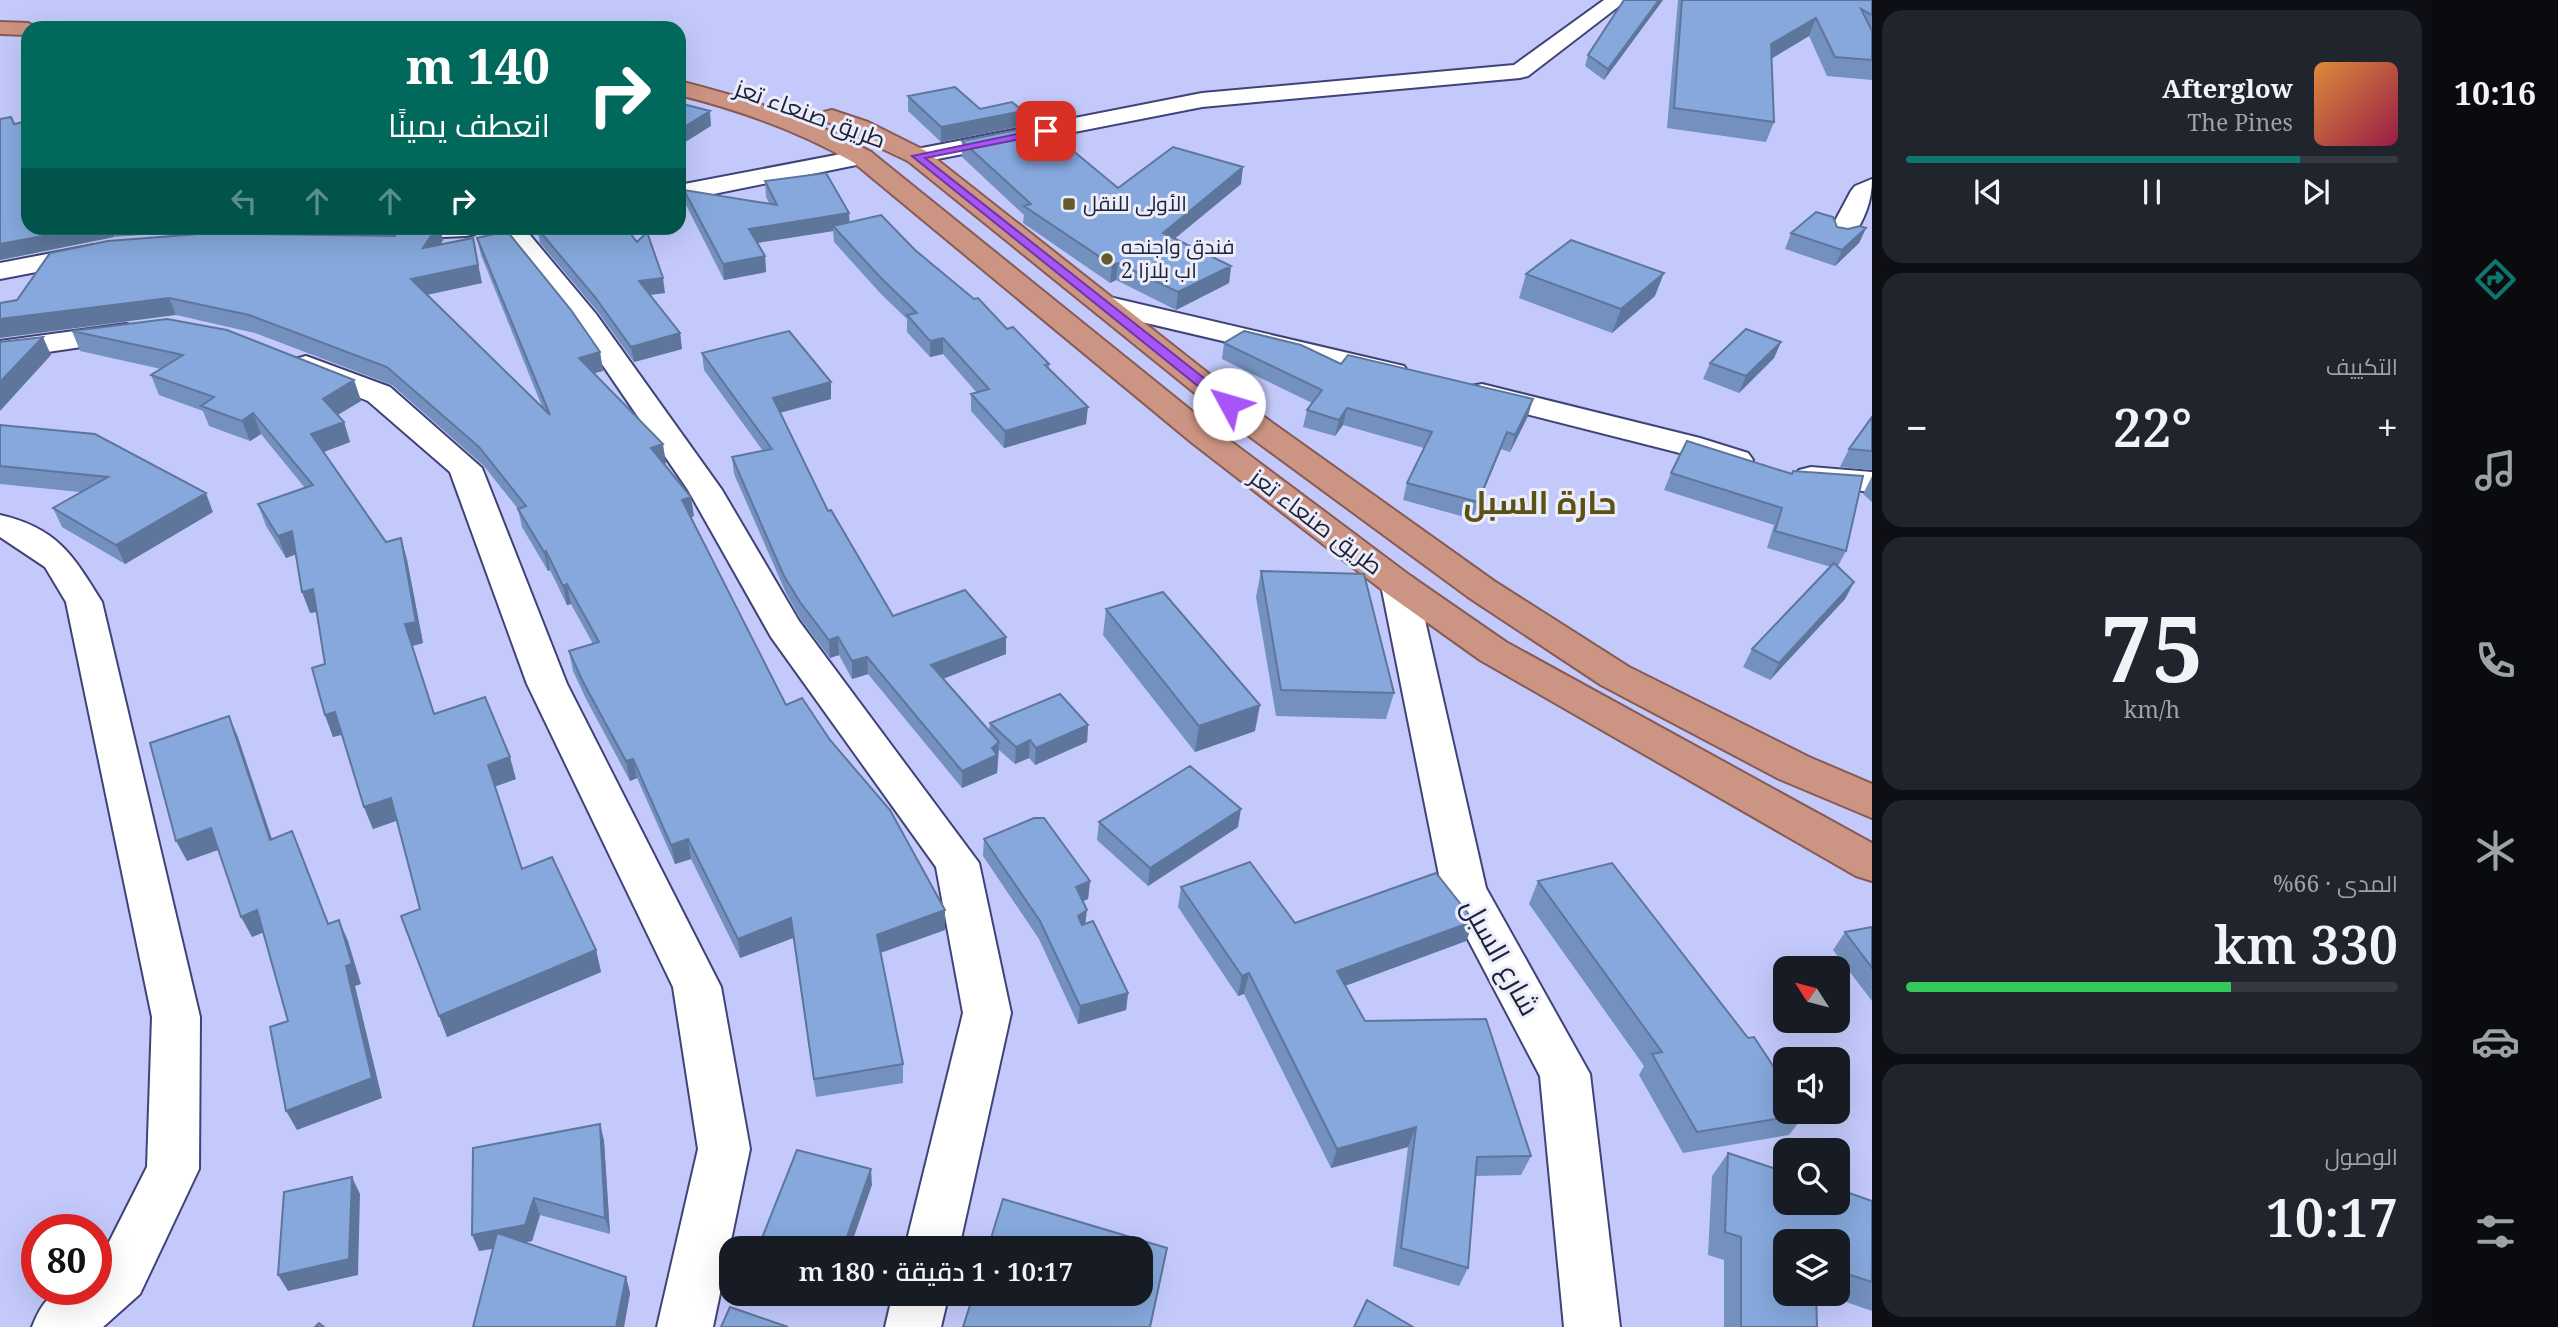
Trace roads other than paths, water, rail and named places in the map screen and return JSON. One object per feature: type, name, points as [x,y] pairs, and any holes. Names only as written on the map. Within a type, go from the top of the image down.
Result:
[{"type":"highway","points":[[0,29],[21,29]]},
{"type":"highway","points":[[0,40],[21,40]]},
{"type":"highway","name":"طريق صنعاء تعز","points":[[686,73],[792,103],[860,127],[917,156],[1249,421],[1481,589],[1604,669],[1794,768],[1872,802]]},
{"type":"highway","name":"طريق صنعاء تعز","points":[[686,90],[765,114],[829,138],[862,157],[1202,435],[1399,585],[1493,651],[1872,864]]},
{"type":"street","points":[[917,156],[1202,100],[1520,71],[1617,0]]},
{"type":"street","points":[[686,192],[862,157]]},
{"type":"street","points":[[1841,234],[1864,191],[1872,187]]},
{"type":"street","points":[[223,240],[324,235]]},
{"type":"street","points":[[516,235],[586,320],[698,479],[785,628],[957,863],[987,1013],[935,1236]]},
{"type":"street","points":[[0,271],[116,248]]},
{"type":"street","points":[[1105,305],[1440,383],[1688,445],[1775,472],[1872,482]]},
{"type":"street","points":[[0,349],[162,329]]},
{"type":"street","points":[[268,350],[379,394],[465,468],[547,684],[697,987],[724,1149],[685,1327]]},
{"type":"street","points":[[0,526],[17,530],[58,560],[83,602],[176,1017],[173,1169],[121,1275],[60,1327]]},
{"type":"street","name":"شارع السبل","points":[[1399,585],[1464,890],[1565,1074],[1592,1327]]},
{"type":"street","points":[[913,1327],[918,1306]]},
{"type":"place","name":"الأولى للنقل","points":[[1069,204]]},
{"type":"place","name":"فندق واجنحه اب بلازا 2","points":[[1107,259]]},
{"type":"district","name":"حارة السبل","points":[[1540,503]]}]
